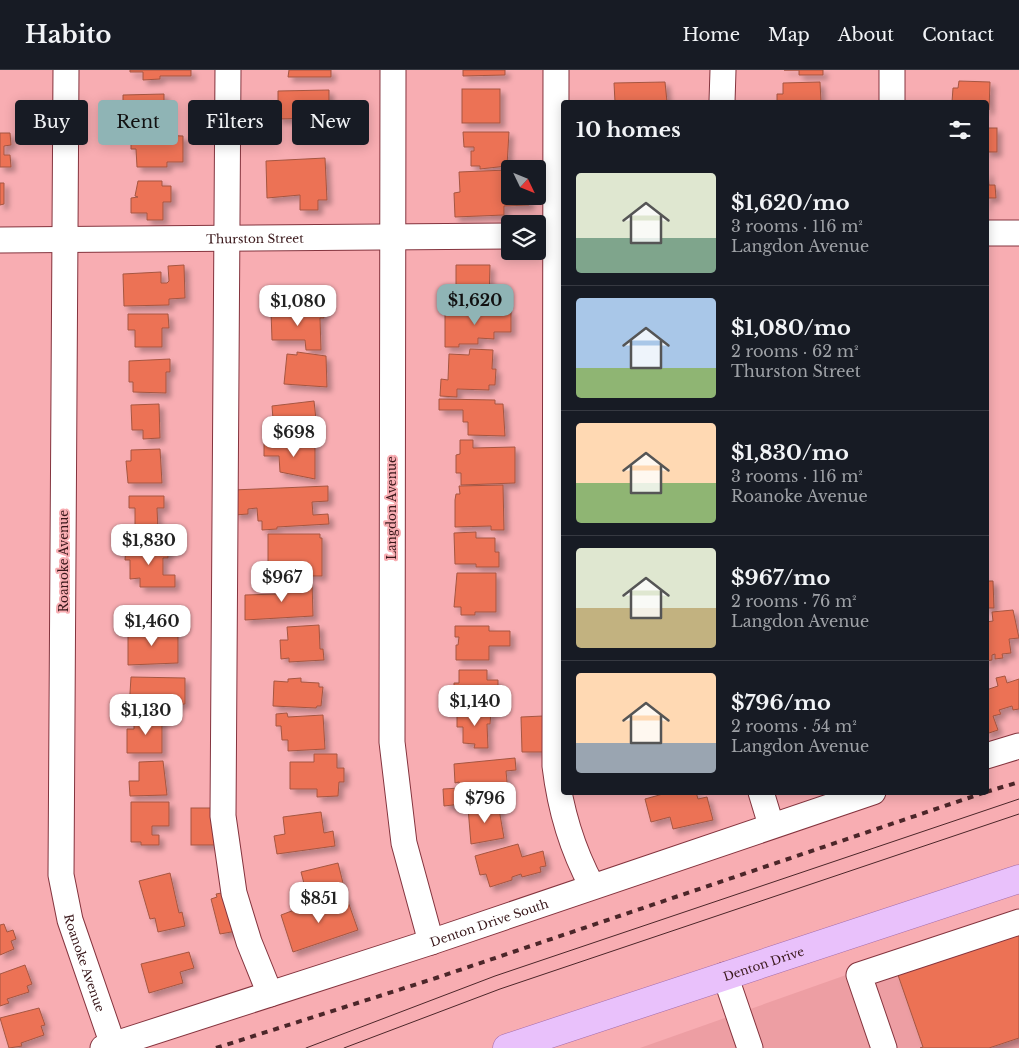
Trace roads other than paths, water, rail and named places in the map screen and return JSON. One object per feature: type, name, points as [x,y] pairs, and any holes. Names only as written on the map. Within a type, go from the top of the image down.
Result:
[{"type":"main road","name":"Denton Drive","points":[[507,1048],[1019,879]]},
{"type":"street","name":"Roanoke Avenue","points":[[66,70],[61,875],[70,920],[108,1046]]},
{"type":"street","points":[[228,70],[223,816],[234,893],[249,942],[270,994]]},
{"type":"street","name":"Langdon Avenue","points":[[393,70],[392,742],[404,843],[431,942]]},
{"type":"street","points":[[556,70],[552,236],[555,766],[559,797],[570,832],[592,886]]},
{"type":"street","points":[[722,100],[723,70]]},
{"type":"street","points":[[892,70],[892,100]]},
{"type":"street","points":[[989,233],[1019,233]]},
{"type":"street","name":"Thurston Street","points":[[0,240],[501,236]]},
{"type":"street","points":[[989,755],[1019,746]]},
{"type":"street","points":[[762,795],[771,825]]},
{"type":"street","name":"Denton Drive South","points":[[108,1046],[431,942],[864,795]]},
{"type":"street","points":[[884,1048],[859,975],[1019,922]]},
{"type":"street","points":[[725,976],[750,1048]]},
{"type":"tram line","points":[[306,1048],[495,976],[1019,799]]},
{"type":"tram line","points":[[344,1048],[500,989],[1019,814]]},
{"type":"railway","points":[[989,791],[1019,782]]},
{"type":"railway","points":[[216,1048],[436,978],[977,795]]}]
